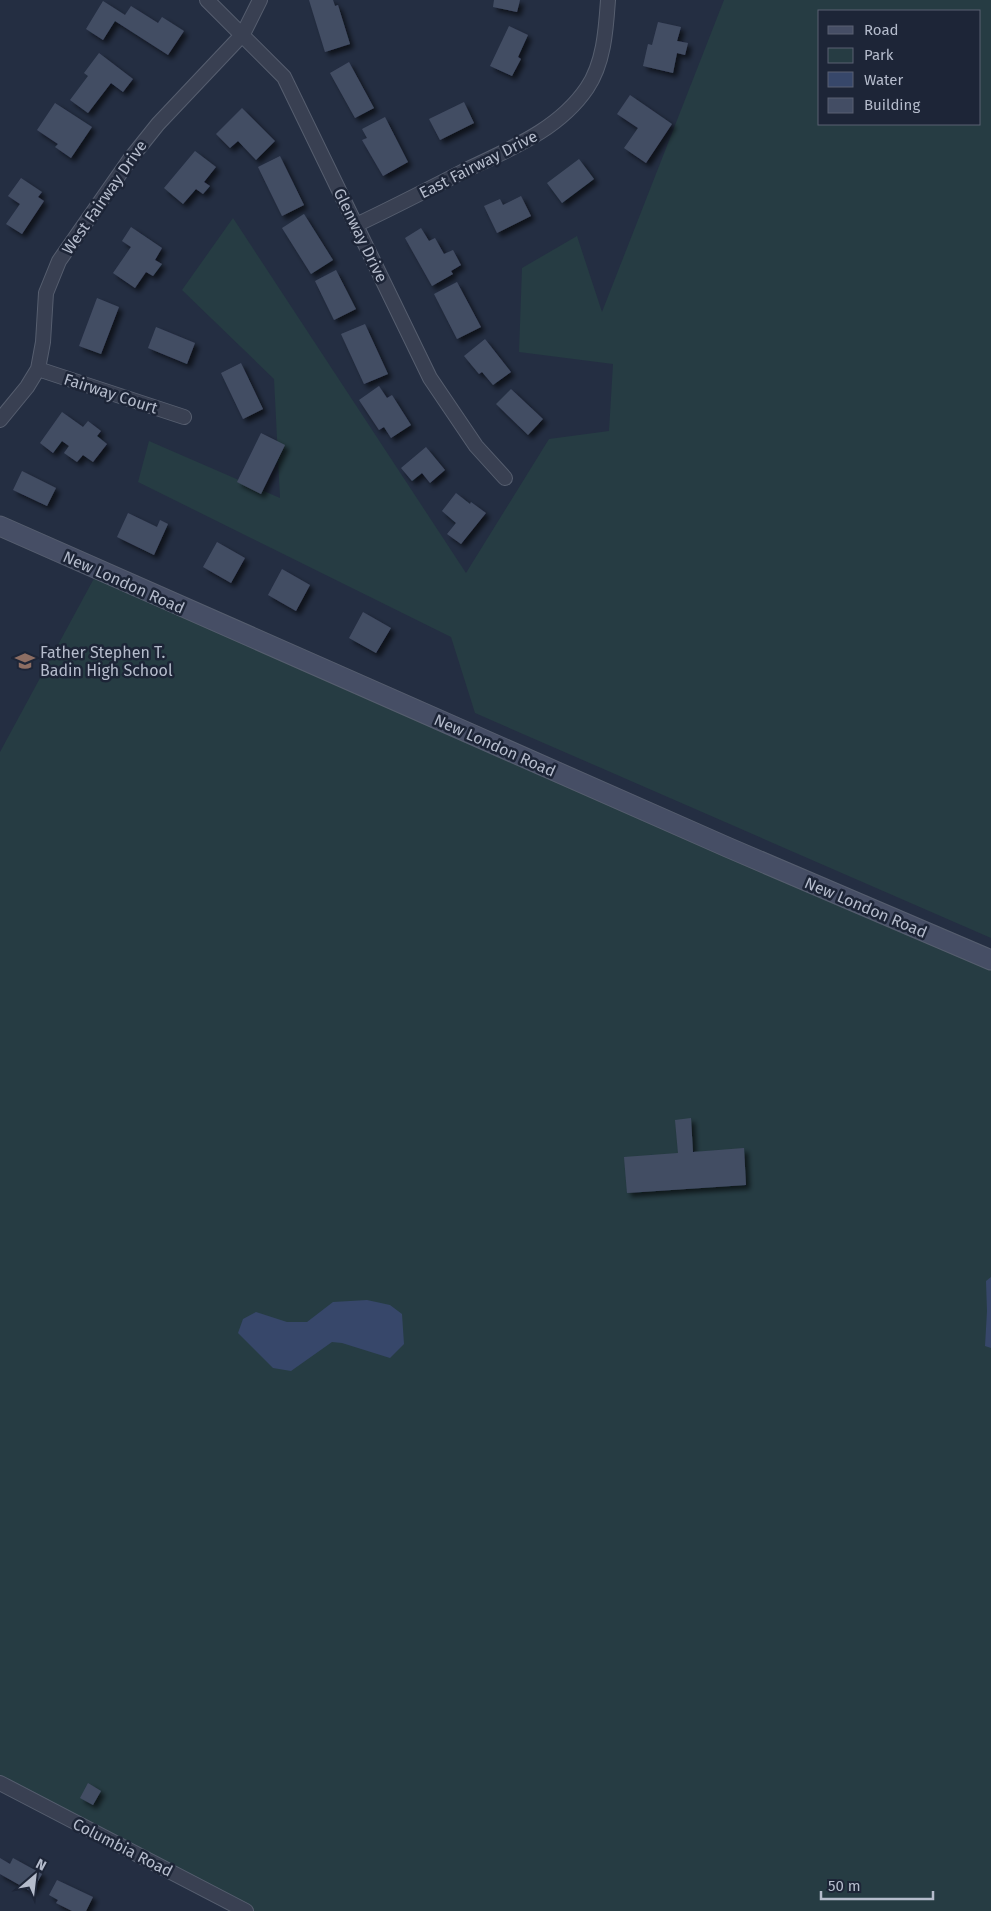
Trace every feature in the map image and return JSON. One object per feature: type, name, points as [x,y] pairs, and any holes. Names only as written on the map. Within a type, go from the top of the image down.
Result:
[{"type":"street","name":"Glenway Drive","points":[[207,0],[284,77],[430,378],[476,446],[505,478]]},
{"type":"street","name":"West Fairway Drive","points":[[0,420],[27,387],[38,369],[44,342],[46,294],[59,261],[130,159],[158,124],[243,34],[260,0]]},
{"type":"street","name":"East Fairway Drive","points":[[356,225],[532,138],[567,112],[588,87],[601,57],[608,0]]},
{"type":"street","name":"Fairway Court","points":[[38,369],[184,417]]},
{"type":"street","name":"New London Road","points":[[0,526],[717,843],[991,960]]},
{"type":"street","name":"Columbia Road","points":[[0,1783],[246,1911]]},
{"type":"green space","points":[[724,0],[991,0],[991,938],[475,713],[451,637],[138,482],[149,441],[280,498],[274,379],[182,290],[233,218],[466,573],[549,439],[609,431],[613,364],[519,352],[522,268],[577,236],[602,312]]},
{"type":"green space","points":[[98,571],[991,960],[991,1911],[246,1911],[0,1783],[0,752]]},
{"type":"water","points":[[991,1277],[991,1348],[985,1346],[986,1281]]},
{"type":"water","points":[[367,1300],[390,1305],[402,1314],[404,1344],[390,1358],[342,1343],[332,1342],[291,1371],[273,1368],[238,1333],[243,1319],[256,1312],[287,1322],[307,1322],[333,1302]]},
{"type":"building","points":[[309,0],[333,0],[335,6],[338,5],[350,44],[325,52]]},
{"type":"building","points":[[494,0],[520,0],[517,12],[493,7]]},
{"type":"building","points":[[103,1],[125,15],[131,6],[158,23],[162,17],[184,31],[168,55],[115,21],[103,40],[86,29]]},
{"type":"building","points":[[658,22],[681,27],[677,41],[688,43],[685,55],[677,53],[673,73],[643,66],[648,44],[652,45]]},
{"type":"building","points":[[509,26],[528,35],[518,57],[521,59],[512,76],[490,66]]},
{"type":"building","points":[[99,53],[133,79],[123,92],[111,83],[88,113],[70,100],[88,76],[84,73]]},
{"type":"building","points":[[349,62],[374,108],[355,118],[330,73]]},
{"type":"building","points":[[630,95],[672,124],[646,163],[624,148],[638,128],[617,114]]},
{"type":"building","points":[[464,102],[474,123],[440,140],[429,119]]},
{"type":"building","points":[[55,103],[92,127],[71,158],[55,147],[58,144],[37,130]]},
{"type":"building","points":[[242,108],[275,141],[256,160],[238,141],[230,148],[216,134]]},
{"type":"building","points":[[385,117],[408,162],[383,176],[362,140],[367,138],[362,129]]},
{"type":"building","points":[[195,151],[216,167],[204,182],[210,186],[203,194],[196,189],[183,204],[164,188]]},
{"type":"building","points":[[280,156],[304,205],[282,216],[258,167]]},
{"type":"building","points":[[579,159],[594,179],[562,203],[547,183]]},
{"type":"building","points":[[21,178],[42,192],[38,197],[44,201],[22,234],[6,224],[20,204],[8,196]]},
{"type":"building","points":[[521,196],[531,216],[497,233],[484,206],[500,199],[503,205]]},
{"type":"building","points":[[304,214],[333,260],[311,274],[282,228]]},
{"type":"building","points":[[131,227],[162,248],[155,260],[162,264],[153,276],[146,272],[135,288],[113,273],[131,247],[122,241]]},
{"type":"building","points":[[421,228],[429,241],[435,238],[444,254],[453,250],[461,265],[451,271],[453,274],[432,286],[405,238]]},
{"type":"building","points":[[336,270],[356,309],[334,320],[315,281]]},
{"type":"building","points":[[457,282],[481,327],[457,339],[434,294]]},
{"type":"building","points":[[97,298],[119,307],[101,354],[79,346]]},
{"type":"building","points":[[365,324],[388,374],[364,384],[341,334]]},
{"type":"building","points":[[156,327],[195,343],[187,364],[148,348]]},
{"type":"building","points":[[485,339],[511,372],[493,385],[482,372],[479,374],[464,356]]},
{"type":"building","points":[[241,363],[263,409],[243,419],[221,373]]},
{"type":"building","points":[[379,386],[387,398],[392,395],[411,425],[391,438],[384,427],[379,430],[359,400]]},
{"type":"building","points":[[511,389],[543,419],[528,435],[496,404]]},
{"type":"building","points":[[62,412],[83,427],[88,421],[101,431],[97,436],[107,444],[93,462],[83,455],[77,462],[64,453],[69,446],[62,441],[53,453],[40,443]]},
{"type":"building","points":[[261,433],[285,445],[261,494],[237,482]]},
{"type":"building","points":[[426,447],[445,470],[430,483],[422,473],[412,481],[401,468]]},
{"type":"building","points":[[22,471],[56,488],[47,506],[13,490]]},
{"type":"building","points":[[456,493],[486,513],[461,544],[447,534],[456,523],[442,511]]},
{"type":"building","points":[[128,513],[157,527],[160,520],[168,524],[154,555],[117,537]]},
{"type":"building","points":[[217,542],[245,558],[231,583],[203,567]]},
{"type":"building","points":[[282,569],[310,585],[296,611],[268,595]]},
{"type":"building","points":[[363,612],[391,628],[376,653],[349,638]]},
{"type":"building","points":[[691,1118],[693,1152],[744,1148],[746,1185],[627,1193],[624,1157],[678,1153],[675,1120]]},
{"type":"building","points":[[88,1783],[101,1791],[93,1805],[80,1798]]},
{"type":"building","points":[[0,1858],[10,1864],[13,1858],[42,1874],[32,1892],[0,1874]]},
{"type":"building","points":[[57,1880],[93,1897],[86,1911],[72,1911],[56,1903],[58,1900],[49,1895]]},
{"type":"place","name":"Father Stephen T. Badin High School","points":[[25,661]]}]
